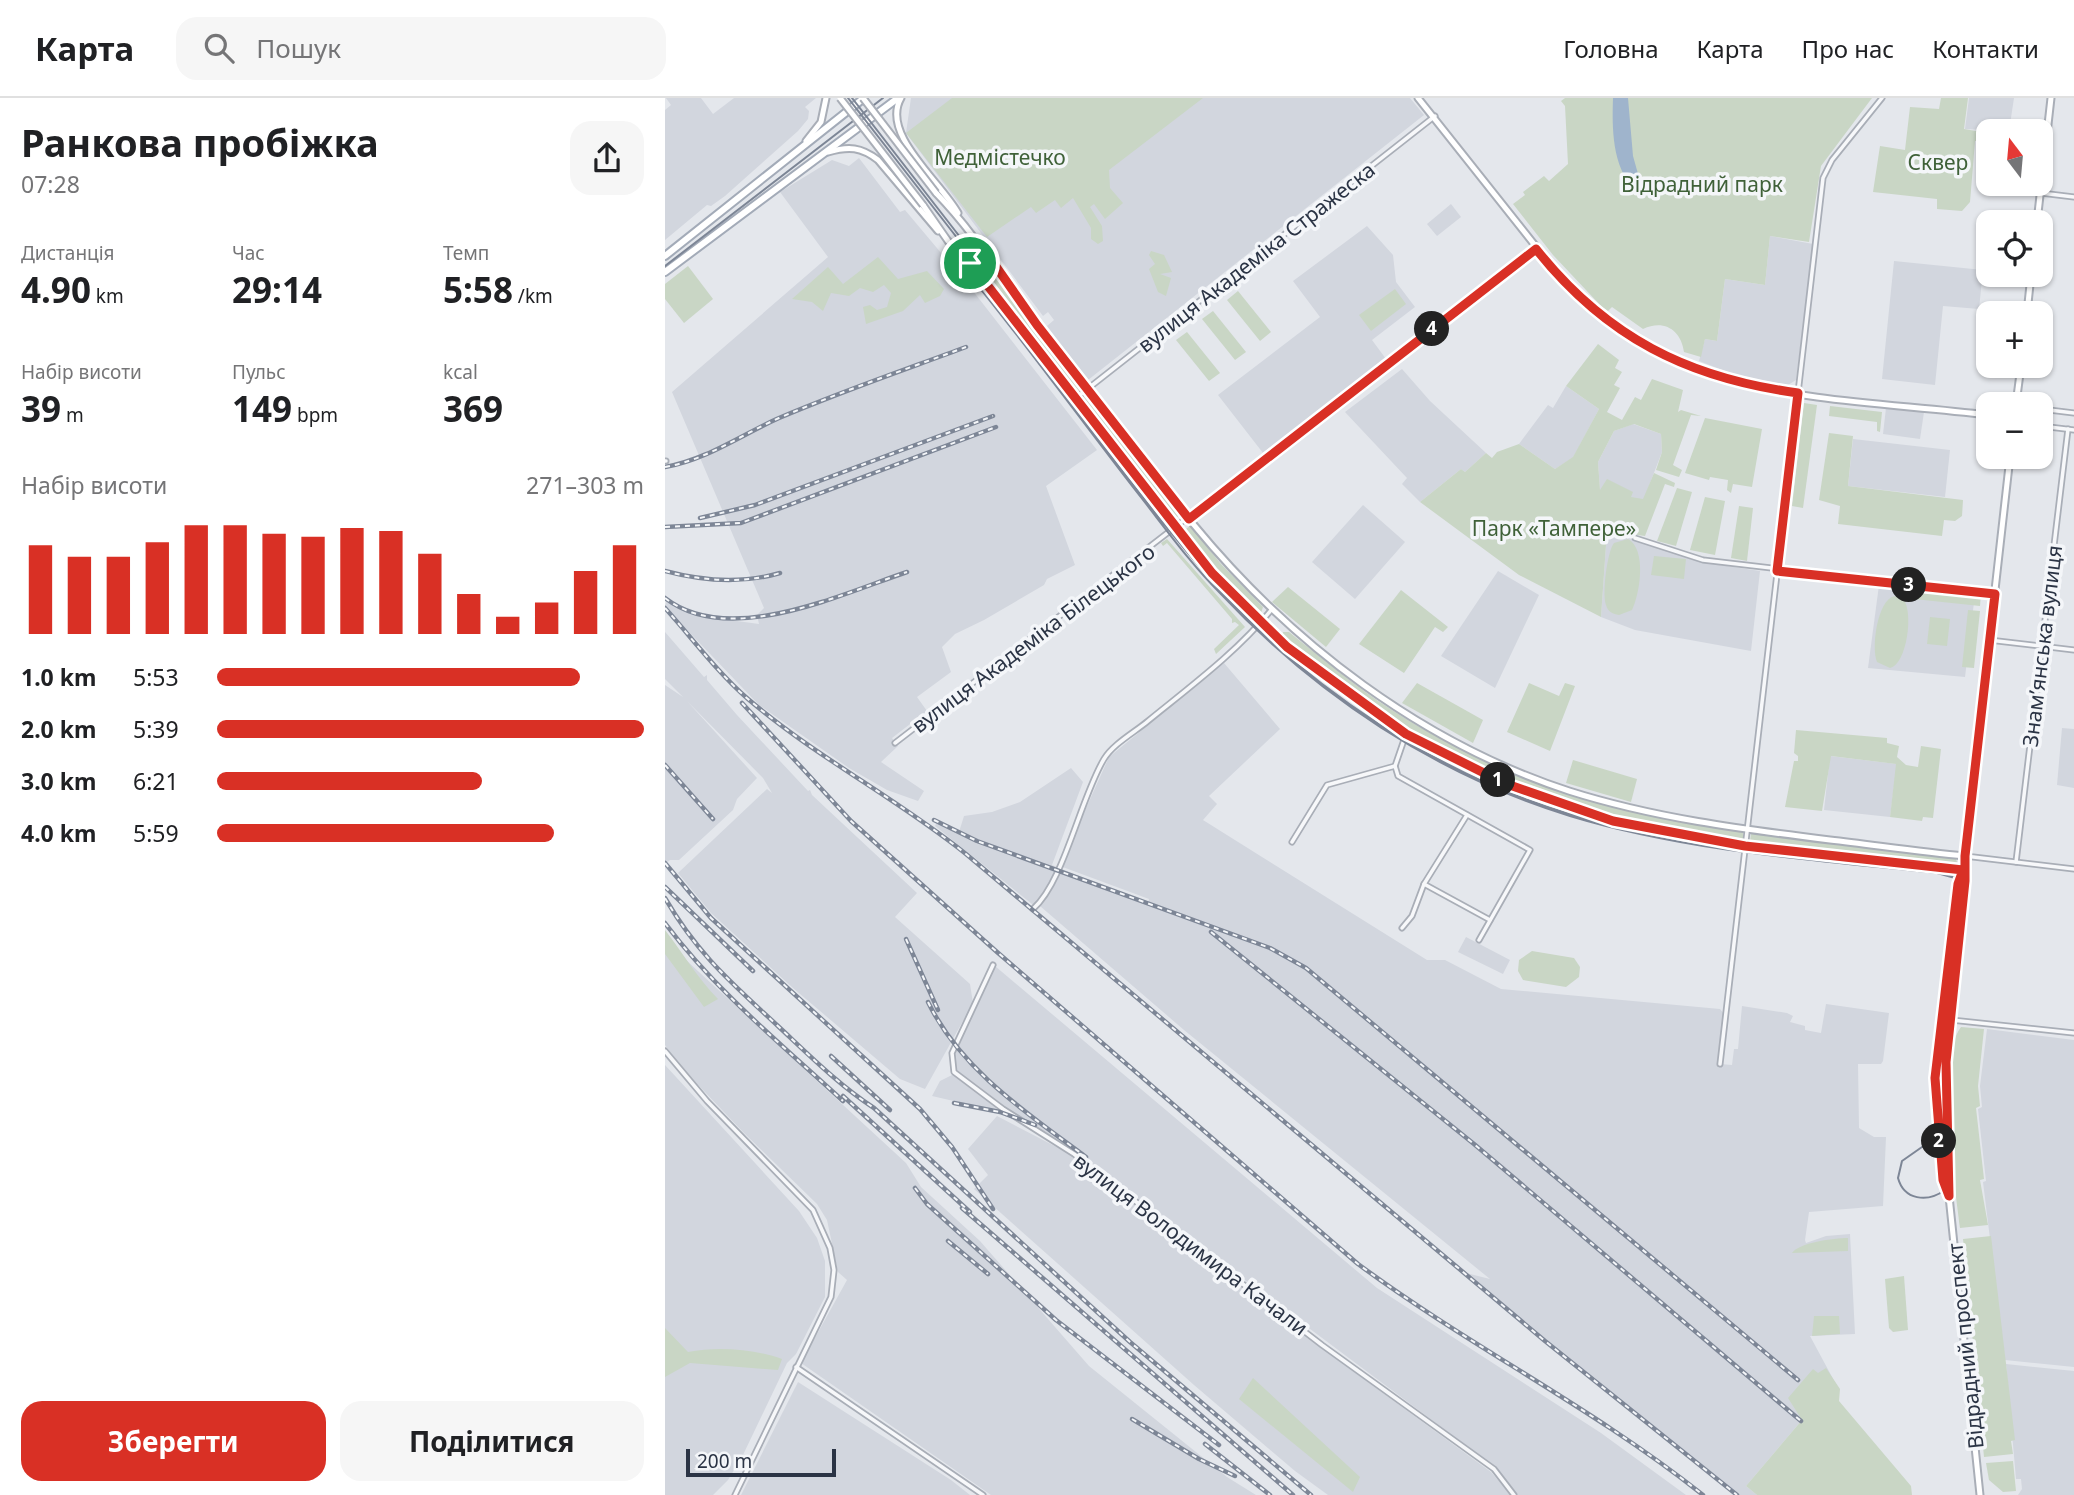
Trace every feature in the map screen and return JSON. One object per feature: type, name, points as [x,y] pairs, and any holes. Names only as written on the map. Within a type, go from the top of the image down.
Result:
[{"type":"main road","points":[[806,142],[821,122],[826,98]]},
{"type":"main road","points":[[840,98],[948,241]]},
{"type":"main road","points":[[665,256],[863,98],[936,193],[962,219]]},
{"type":"main road","points":[[665,272],[899,98]]},
{"type":"main road","points":[[899,98],[895,114],[899,133],[951,200],[962,219],[1087,389],[1189,519],[1242,580],[1337,666],[1390,703],[1475,752],[1569,790],[1692,822],[1965,856]]},
{"type":"main road","points":[[1419,98],[1537,249],[1588,307],[1642,344],[1714,377],[1798,392],[1976,412]]},
{"type":"main road","points":[[2050,119],[2052,98]]},
{"type":"main road","points":[[822,154],[850,147],[867,152],[970,263],[1212,573],[1261,623],[1328,680],[1406,734],[1504,783],[1613,821],[1745,846],[1963,872]]},
{"type":"main road","points":[[970,263],[981,261],[983,248]]},
{"type":"main road","name":"Відрадний проспект","points":[[1949,1196],[1943,1180],[1935,1102],[1942,1019],[1959,880],[1965,856],[2009,469]]},
{"type":"main road","name":"Відрадний проспект","points":[[1963,872],[1965,881],[1951,1020],[1945,1118],[1949,1196],[1980,1495]]},
{"type":"street","points":[[1720,1064],[1823,178],[1832,160],[1882,98]]},
{"type":"street","name":"вулиця Академіка Стражеска","points":[[1076,398],[1435,117]]},
{"type":"street","points":[[2053,194],[2074,197]]},
{"type":"street","name":"вулиця Академіка Білецького","points":[[895,743],[1537,249]]},
{"type":"street","points":[[2053,410],[2074,413]]},
{"type":"street","points":[[2053,427],[2074,430]]},
{"type":"street","name":"Знамʼянська вулиця","points":[[2016,862],[2068,429]]},
{"type":"street","points":[[1635,538],[1703,560],[1777,571],[1995,594]]},
{"type":"street","points":[[1033,909],[1041,901],[1057,869],[1084,798],[1105,756],[1221,662],[1273,609]]},
{"type":"street","points":[[1989,639],[2074,650]]},
{"type":"street","points":[[1406,734],[1395,766],[1398,776],[1529,850],[1479,940]]},
{"type":"street","points":[[1292,842],[1327,785],[1395,766]]},
{"type":"street","points":[[1402,928],[1412,916],[1424,884],[1467,815]]},
{"type":"street","points":[[1965,856],[2074,868]]},
{"type":"street","points":[[1424,884],[1490,920]]},
{"type":"street","name":"вулиця Володимира Качали","points":[[993,965],[951,1053],[954,1072],[1003,1109],[1074,1154],[1313,1338],[1494,1469],[1514,1495]]},
{"type":"street","points":[[1942,1019],[2074,1033]]},
{"type":"street","points":[[665,1051],[707,1101],[811,1207],[825,1232],[834,1270],[831,1297],[735,1495]]},
{"type":"street","points":[[796,1367],[983,1495]]},
{"type":"shaded area","points":[[666,98],[701,98],[713,114],[734,98],[816,98],[805,107],[809,111],[808,119],[798,131],[725,196],[711,206],[707,205],[665,240],[665,110],[671,105]]},
{"type":"shaded area","points":[[911,98],[1410,98],[1424,115],[1088,380],[1047,326],[1054,320],[1048,312],[1043,316],[906,133]]},
{"type":"shaded area","points":[[1969,98],[2014,98],[2011,119],[1976,119],[1976,130],[1965,129]]},
{"type":"shaded area","points":[[859,158],[900,212],[905,210],[973,291],[1097,450],[1046,486],[1075,565],[1047,579],[1044,585],[984,620],[955,634],[942,647],[951,672],[917,697],[927,711],[892,738],[898,746],[881,762],[924,791],[918,801],[887,790],[849,768],[759,705],[665,607],[666,602],[700,616],[759,624],[757,615],[764,608],[672,392],[828,257],[780,192],[832,160],[849,166]]},
{"type":"shaded area","points":[[1451,204],[1461,217],[1437,236],[1427,224]]},
{"type":"shaded area","points":[[1367,226],[1393,255],[1396,282],[1415,307],[1372,340],[1386,359],[1263,453],[1218,395],[1320,317],[1293,281]]},
{"type":"shaded area","points":[[1770,236],[1813,244],[1796,380],[1788,385],[1738,376],[1699,361],[1705,339],[1717,341],[1725,279],[1765,285]]},
{"type":"shaded area","points":[[1894,261],[1976,269],[1976,287],[1981,287],[1976,309],[1943,306],[1935,385],[1882,379]]},
{"type":"shaded area","points":[[1402,369],[1430,401],[1486,453],[1465,472],[1461,469],[1420,502],[1402,484],[1407,478],[1345,412]]},
{"type":"shaded area","points":[[1566,386],[1599,409],[1573,458],[1555,469],[1519,444],[1548,405],[1553,408]]},
{"type":"shaded area","points":[[1886,408],[1924,412],[1920,439],[1883,434]]},
{"type":"shaded area","points":[[1633,424],[1661,434],[1662,452],[1640,509],[1600,491],[1598,462],[1614,431]]},
{"type":"shaded area","points":[[1853,439],[1950,450],[1945,497],[1848,486]]},
{"type":"shaded area","points":[[1363,505],[1405,542],[1355,599],[1312,562]]},
{"type":"shaded area","points":[[1607,531],[1700,562],[1760,571],[1751,651],[1635,630],[1601,617]]},
{"type":"shaded area","points":[[1498,571],[1539,595],[1495,688],[1441,656]]},
{"type":"shaded area","points":[[1879,585],[1975,594],[1965,677],[1868,668]]},
{"type":"shaded area","points":[[665,632],[704,677],[707,675],[707,680],[737,715],[808,791],[917,893],[895,917],[970,984],[973,1003],[925,1089],[900,1079],[793,988],[711,913],[678,873],[767,789],[772,793],[763,778],[687,701],[757,778],[737,799],[733,810],[679,860],[670,860],[665,864],[665,685],[683,697],[665,679]]},
{"type":"shaded area","points":[[1224,663],[1280,729],[1209,796],[1217,804],[1203,820],[1427,960],[1445,960],[1501,989],[1720,1009],[1725,1015],[1720,1064],[1732,1065],[1734,1049],[1738,1049],[1742,1006],[1787,1013],[1793,1016],[1790,1022],[1805,1026],[1805,1030],[1821,1033],[1826,1004],[1889,1013],[1883,1061],[1881,1064],[1858,1064],[1859,1128],[1874,1137],[1886,1137],[1883,1206],[1809,1212],[1805,1240],[1806,1243],[1826,1236],[1850,1234],[1855,1334],[1810,1336],[1838,1388],[1801,1416],[1802,1420],[1746,1486],[1757,1495],[1738,1495],[1659,1434],[1466,1273],[1490,1279],[1184,1030],[1040,906],[1032,904],[935,826],[937,822],[959,832],[964,816],[992,812],[1020,802],[1071,768],[1083,782],[1052,865],[1148,904],[1149,899],[1060,866],[1109,757]]},
{"type":"shaded area","points":[[2062,728],[2074,729],[2074,788],[2057,785]]},
{"type":"shaded area","points":[[1830,756],[1897,764],[1890,817],[1824,810]]},
{"type":"shaded area","points":[[665,932],[686,960],[906,1163],[921,1187],[980,1241],[1089,1366],[1227,1477],[1256,1495],[991,1495],[801,1363],[847,1280],[838,1272],[827,1220],[817,1204],[743,1132],[681,1067],[665,1045]]},
{"type":"shaded area","points":[[1466,937],[1510,960],[1503,974],[1458,952]]},
{"type":"shaded area","points":[[995,966],[1377,1288],[1601,1433],[1686,1495],[1518,1495],[1496,1468],[1075,1153],[1022,1117],[932,1096],[940,1081],[954,1074],[953,1055]]},
{"type":"shaded area","points":[[1987,1029],[2074,1040],[2074,1367],[2005,1360],[1983,1182],[1986,1181],[1978,1109],[1982,1107],[1980,1086]]},
{"type":"shaded area","points":[[665,1065],[799,1211],[817,1238],[825,1261],[825,1297],[796,1354],[787,1363],[742,1457],[728,1480],[713,1495],[665,1495]]},
{"type":"shaded area","points":[[997,1116],[1072,1155],[1320,1347],[1491,1472],[1511,1495],[1328,1495],[1295,1471],[974,1189],[988,1175],[968,1149]]},
{"type":"shaded area","points":[[2006,1364],[2074,1371],[2074,1495],[2018,1495],[2022,1489],[2021,1479],[2016,1479]]},
{"type":"shaded area","points":[[798,1382],[951,1480],[970,1495],[741,1495]]},
{"type":"green space","name":"Медмістечко","points":[[952,98],[1203,98],[1109,170],[1110,188],[1123,203],[1105,219],[1094,204],[1090,207],[1102,226],[1103,241],[1098,244],[1091,239],[1091,228],[1073,198],[1061,208],[1055,200],[1036,213],[1031,207],[987,237],[906,133]]},
{"type":"green space","name":"Відрадний парк","points":[[1565,98],[1872,98],[1821,166],[1809,242],[1770,236],[1765,285],[1725,279],[1717,341],[1705,339],[1701,357],[1684,352],[1679,338],[1670,328],[1658,325],[1643,329],[1612,307],[1608,311],[1602,307],[1553,255],[1513,204],[1525,195],[1523,192],[1544,176],[1549,181],[1568,164],[1565,106],[1561,101]]},
{"type":"green space","name":"Сквер","points":[[1941,98],[1968,98],[1964,129],[1976,131],[1970,202],[1962,211],[1937,209],[1937,199],[1873,192],[1880,146],[1905,150],[1910,107],[1939,109]]},
{"type":"green space","points":[[1151,251],[1164,255],[1172,272],[1160,274],[1171,278],[1166,296],[1158,292],[1149,269],[1155,264],[1149,255]]},
{"type":"green space","points":[[878,257],[898,279],[927,271],[944,289],[940,296],[925,303],[920,295],[903,311],[866,324],[863,307],[870,305],[877,310],[887,307],[891,293],[884,285],[873,292],[860,288],[849,296],[831,293],[823,311],[812,302],[792,299],[828,267],[843,284]]},
{"type":"green space","points":[[985,257],[991,271],[1181,514],[1173,520],[975,266]]},
{"type":"green space","points":[[688,266],[713,299],[684,323],[665,299],[665,284]]},
{"type":"green space","points":[[1395,289],[1406,304],[1371,331],[1359,315]]},
{"type":"green space","points":[[1238,291],[1271,332],[1260,341],[1227,300]]},
{"type":"green space","points":[[1213,311],[1246,352],[1235,360],[1202,319]]},
{"type":"green space","points":[[1187,332],[1220,373],[1209,381],[1176,340]]},
{"type":"green space","name":"Парк «Тампере»","points":[[1598,344],[1619,360],[1615,368],[1622,372],[1614,385],[1620,388],[1607,412],[1622,420],[1635,397],[1641,400],[1652,379],[1683,390],[1678,412],[1681,410],[1701,416],[1691,415],[1673,465],[1682,470],[1679,477],[1656,470],[1662,452],[1661,434],[1634,424],[1614,431],[1598,462],[1600,490],[1607,479],[1633,492],[1631,497],[1643,499],[1654,473],[1675,483],[1674,487],[1665,484],[1645,536],[1607,531],[1601,617],[1519,575],[1420,502],[1461,469],[1465,472],[1486,453],[1492,458],[1497,452],[1519,444],[1555,469],[1573,457],[1599,409],[1566,386]]},
{"type":"green space","points":[[1804,403],[1817,405],[1803,508],[1792,506]]},
{"type":"green space","points":[[1830,406],[1882,412],[1880,432],[1877,431],[1877,422],[1829,416]]},
{"type":"green space","points":[[1705,418],[1762,429],[1752,487],[1733,484],[1731,493],[1727,490],[1728,480],[1710,477],[1709,480],[1685,473]]},
{"type":"green space","points":[[1829,433],[1853,436],[1848,486],[1963,500],[1962,516],[1955,521],[1944,520],[1942,536],[1838,524],[1840,506],[1819,500]]},
{"type":"green space","points":[[1677,488],[1692,492],[1676,546],[1657,541]]},
{"type":"green space","points":[[1705,497],[1725,501],[1715,555],[1690,550]]},
{"type":"green space","points":[[1739,506],[1753,508],[1747,561],[1731,558]]},
{"type":"green space","points":[[1190,526],[1221,564],[1263,607],[1261,613],[1255,614],[1182,532]]},
{"type":"green space","points":[[1167,539],[1245,627],[1216,654],[1214,649],[1239,625],[1232,623],[1232,619],[1167,543],[1163,546],[1161,543]]},
{"type":"green space","points":[[1628,539],[1638,552],[1639,583],[1632,610],[1619,615],[1611,612],[1606,605],[1606,573],[1614,543]]},
{"type":"green space","points":[[1654,556],[1686,559],[1684,579],[1651,575]]},
{"type":"green space","points":[[1288,587],[1340,629],[1326,647],[1272,602]]},
{"type":"green space","points":[[1915,587],[1981,594],[1980,606],[1914,599]]},
{"type":"green space","points":[[1401,590],[1448,627],[1443,632],[1435,627],[1404,673],[1359,644]]},
{"type":"green space","points":[[1894,596],[1903,599],[1906,605],[1908,625],[1901,657],[1890,668],[1877,662],[1875,636],[1883,606]]},
{"type":"green space","points":[[1968,610],[1980,611],[1974,668],[1962,667]]},
{"type":"green space","points":[[1930,617],[1950,619],[1947,646],[1927,644]]},
{"type":"green space","points":[[1283,632],[1289,632],[1392,710],[1474,755],[1517,774],[1605,803],[1651,815],[1743,832],[1743,841],[1693,835],[1604,816],[1507,781],[1387,719],[1282,641]]},
{"type":"green space","points":[[1417,683],[1483,720],[1473,743],[1402,703]]},
{"type":"green space","points":[[1529,683],[1559,696],[1565,683],[1575,686],[1550,751],[1507,732]]},
{"type":"green space","points":[[1796,730],[1887,738],[1887,743],[1899,746],[1897,757],[1906,765],[1918,767],[1921,746],[1941,749],[1933,818],[1923,817],[1922,821],[1890,817],[1896,764],[1831,756],[1822,811],[1785,807],[1794,761],[1798,761],[1798,756],[1794,753]]},
{"type":"green space","points":[[1573,760],[1637,779],[1631,802],[1566,783]]},
{"type":"green space","points":[[1751,834],[1955,856],[1957,862],[1953,866],[1753,843],[1750,841]]},
{"type":"green space","points":[[665,930],[718,999],[704,1007],[665,954]]},
{"type":"green space","points":[[1532,951],[1574,958],[1580,967],[1579,977],[1566,987],[1523,980],[1518,971],[1519,960]]},
{"type":"green space","points":[[1961,1027],[1984,1029],[1978,1086],[1980,1106],[1976,1108],[1984,1179],[1980,1180],[1988,1225],[1960,1228],[1947,1095],[1948,1068],[1953,1045]]},
{"type":"green space","points":[[1991,1236],[2015,1440],[2011,1441],[2013,1454],[1984,1457],[1963,1239]]},
{"type":"green space","points":[[1848,1238],[1848,1251],[1792,1253],[1801,1246]]},
{"type":"green space","points":[[1904,1276],[1908,1330],[1893,1332],[1889,1328],[1885,1279]]},
{"type":"green space","points":[[1814,1316],[1839,1316],[1840,1334],[1812,1336]]},
{"type":"green space","points":[[665,1328],[688,1352],[736,1350],[782,1359],[778,1370],[690,1363],[665,1377]]},
{"type":"green space","points":[[1826,1368],[1840,1389],[1839,1401],[1911,1486],[1912,1495],[1757,1495],[1746,1486],[1802,1420],[1788,1398],[1813,1369],[1818,1373]]},
{"type":"green space","points":[[1253,1378],[1360,1477],[1353,1492],[1239,1399]]},
{"type":"green space","points":[[2013,1461],[2016,1491],[2003,1492],[1989,1480],[1986,1463]]},
{"type":"water","points":[[1613,98],[1628,98],[1633,156],[1640,181],[1634,189],[1617,158],[1613,134]]},
{"type":"tram line","points":[[848,98],[965,248],[971,277],[1187,556],[1257,630],[1338,698],[1381,727],[1426,754],[1472,778],[1520,799],[1570,816],[1660,838],[1706,846],[1799,859],[1937,873],[1955,878],[1960,891],[1941,1062],[1940,1126],[1932,1140],[1902,1161],[1898,1178],[1905,1191],[1917,1197],[1931,1197],[1945,1190],[1948,1179],[1943,1063],[1963,891],[1958,880],[1954,877],[1949,874],[1939,871],[1792,856],[1703,843],[1614,826],[1570,814],[1522,798],[1473,777],[1380,725],[1336,694],[1255,626],[1219,589],[1155,513],[973,276],[967,246],[852,98]]},
{"type":"tram line","points":[[665,266],[883,98]]},
{"type":"railway","points":[[665,467],[709,453],[802,408],[966,347]]},
{"type":"railway","points":[[700,518],[755,505],[993,416]]},
{"type":"railway","points":[[665,527],[741,523],[996,427]]},
{"type":"railway","points":[[665,571],[722,580],[751,579],[780,573]]},
{"type":"railway","points":[[665,598],[691,612],[721,618],[752,618],[818,603],[907,572]]},
{"type":"railway","points":[[665,608],[748,699],[801,740],[912,814],[966,854],[1545,1341],[1737,1495]]},
{"type":"railway","points":[[742,703],[851,821],[997,952],[1358,1264],[1444,1323],[1619,1434],[1703,1495]]},
{"type":"railway","points":[[665,765],[713,819]]},
{"type":"railway","points":[[934,820],[977,841],[1270,948],[1306,968],[1798,1380]]},
{"type":"railway","points":[[665,863],[711,918],[920,1109],[952,1147],[993,1209]]},
{"type":"railway","points":[[665,887],[753,971]]},
{"type":"railway","points":[[665,898],[703,952],[813,1059],[874,1108],[1130,1342],[1311,1495]]},
{"type":"railway","points":[[665,923],[684,948],[727,994],[843,1101]]},
{"type":"railway","points":[[1211,932],[1474,1144],[1801,1421]]},
{"type":"railway","points":[[906,939],[938,1010]]},
{"type":"railway","points":[[928,1002],[958,1049],[977,1069],[1019,1107],[1086,1157]]},
{"type":"railway","points":[[831,1056],[890,1110]]},
{"type":"railway","points":[[843,1096],[970,1212]]},
{"type":"railway","points":[[954,1103],[1000,1112],[1035,1125]]},
{"type":"railway","points":[[915,1188],[927,1204],[1056,1320],[1219,1445]]},
{"type":"railway","points":[[962,1208],[1293,1495]]},
{"type":"railway","points":[[948,1241],[988,1274]]},
{"type":"railway","points":[[1132,1419],[1199,1459],[1235,1476]]},
{"type":"railway","points":[[1205,1444],[1270,1495]]},
{"type":"route","points":[[983,248],[1037,325],[1189,519],[1536,249],[1588,307],[1629,337],[1674,361],[1714,377],[1748,386],[1798,393],[1777,571],[1995,594],[1963,875],[1965,881],[1962,917],[1946,1062],[1945,1118],[1951,1187],[1949,1196],[1943,1180],[1936,1120],[1935,1078],[1958,884],[1963,870],[1745,846],[1691,838],[1613,821],[1504,783],[1406,734],[1328,680],[1287,647],[1212,573],[970,263],[981,261],[983,248]]}]
